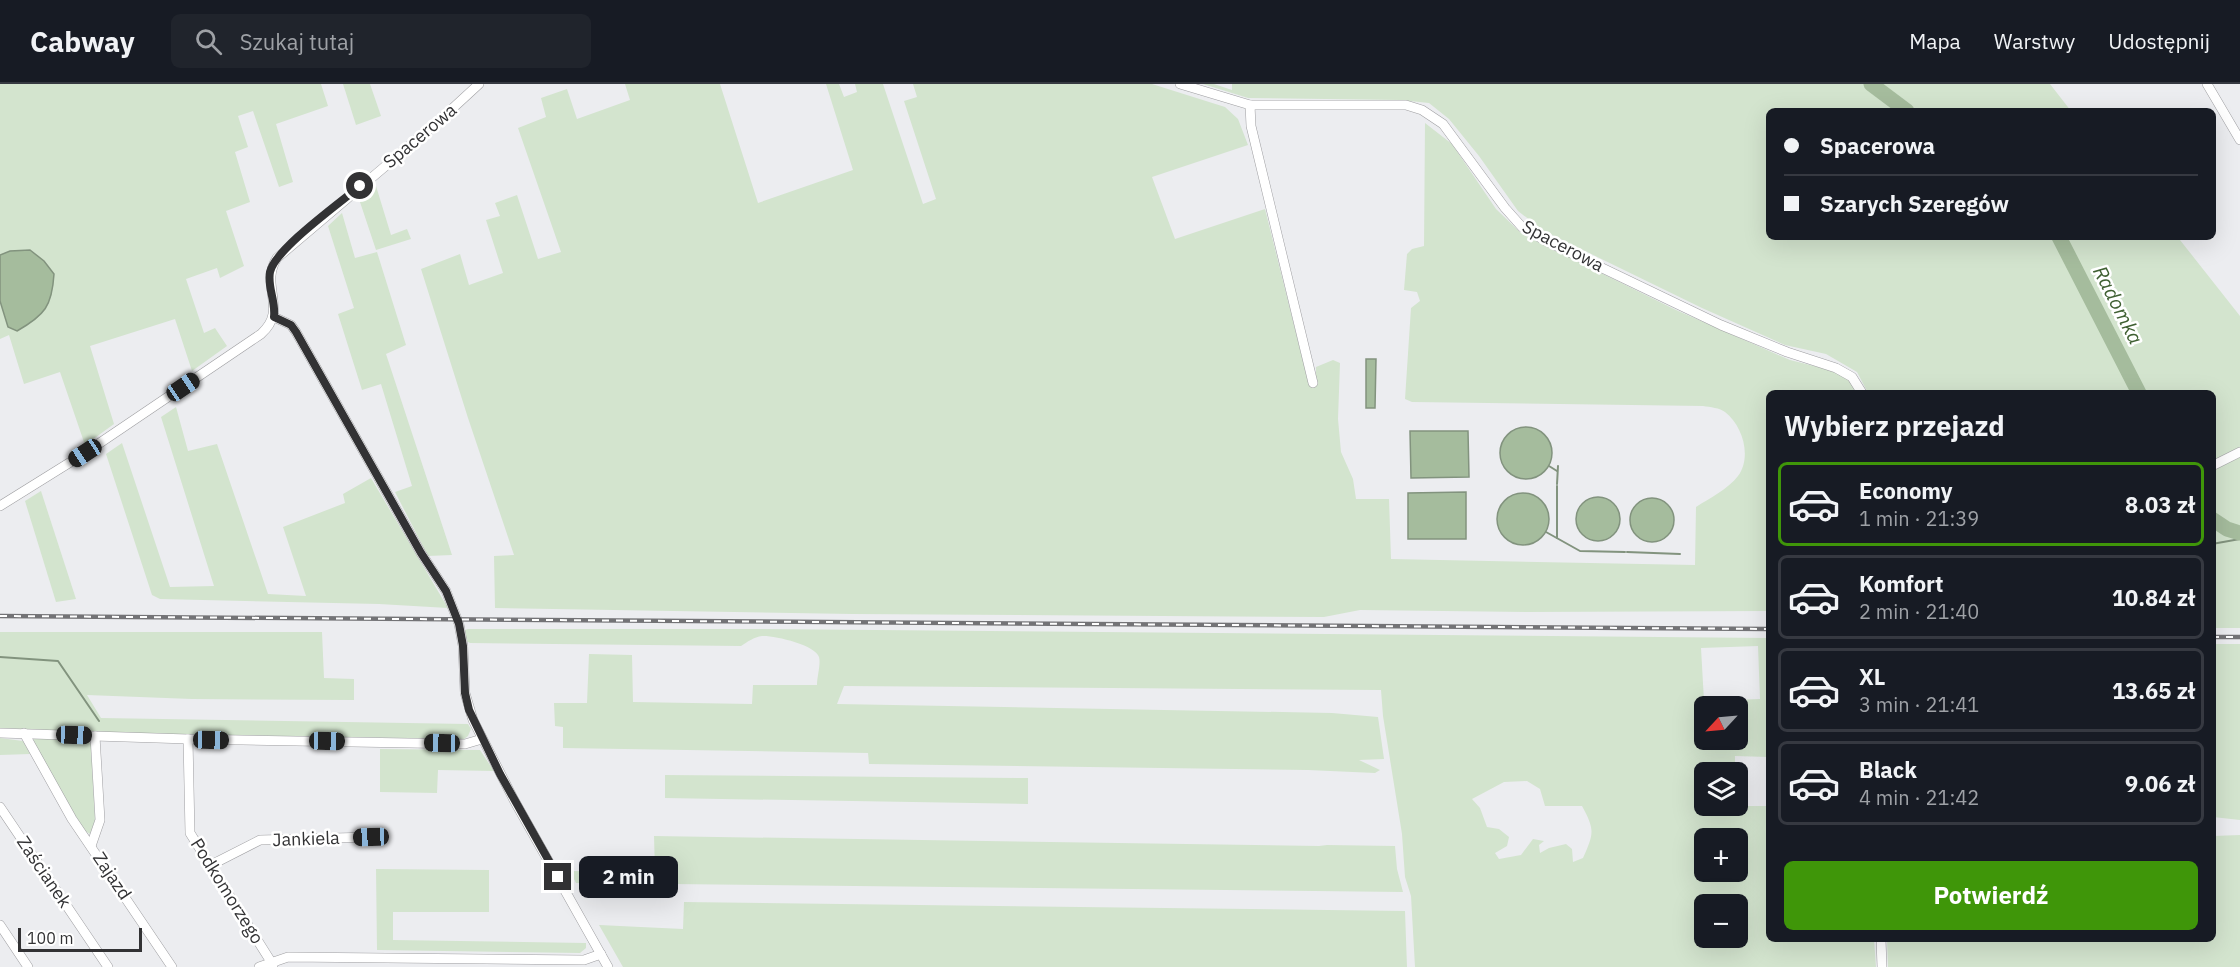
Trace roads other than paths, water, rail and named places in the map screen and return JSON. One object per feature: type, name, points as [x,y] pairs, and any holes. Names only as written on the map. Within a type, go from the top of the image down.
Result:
[{"type":"street","name":"Spacerowa","points":[[274,317],[270,276],[277,258],[479,84]]},
{"type":"street","name":"Spacerowa","points":[[1180,84],[1250,105],[1406,105],[1422,110],[1443,124],[1504,208],[1522,227],[1546,242],[1721,325],[1786,352],[1836,368],[1852,377],[1860,390]]},
{"type":"street","points":[[2208,84],[2240,140]]},
{"type":"street","points":[[1250,105],[1250,120],[1313,383]]},
{"type":"street","points":[[0,506],[85,453],[257,337],[274,317],[291,325],[421,553],[446,591],[455,610],[463,646],[466,702],[482,739],[608,967]]},
{"type":"street","points":[[2216,464],[2240,452]]},
{"type":"street","points":[[0,733],[465,744],[482,739]]},
{"type":"street","name":"Zajazd","points":[[24,733],[54,788],[172,967]]},
{"type":"street","name":"Zajazd","points":[[91,846],[100,820],[95,736]]},
{"type":"street","name":"Podkomorzego","points":[[188,739],[190,833],[273,964]]},
{"type":"street","name":"Zaścianek","points":[[0,807],[108,967]]},
{"type":"street","name":"Jankiela","points":[[211,866],[260,840],[371,837]]},
{"type":"street","points":[[0,925],[28,967]]},
{"type":"street","points":[[1881,942],[1882,967]]},
{"type":"street","points":[[259,967],[288,957],[451,963],[584,960],[601,954]]},
{"type":"waterway","name":"Radomka","points":[[1871,84],[1903,108]]},
{"type":"waterway","name":"Radomka","points":[[2061,240],[2137,390]]},
{"type":"waterway","points":[[1549,466],[1557,471]]},
{"type":"waterway","points":[[1557,484],[1558,466]]},
{"type":"waterway","points":[[1557,486],[1557,538]]},
{"type":"waterway","name":"Radomka","points":[[2216,522],[2227,529],[2240,533]]},
{"type":"waterway","points":[[1546,532],[1580,551],[1625,552]]},
{"type":"waterway","points":[[2216,543],[2240,539]]},
{"type":"waterway","points":[[1627,552],[1680,554]]},
{"type":"waterway","points":[[0,657],[58,661],[99,721]]},
{"type":"railway","points":[[0,616],[1766,629]]},
{"type":"railway","points":[[2216,637],[2240,637]]}]
